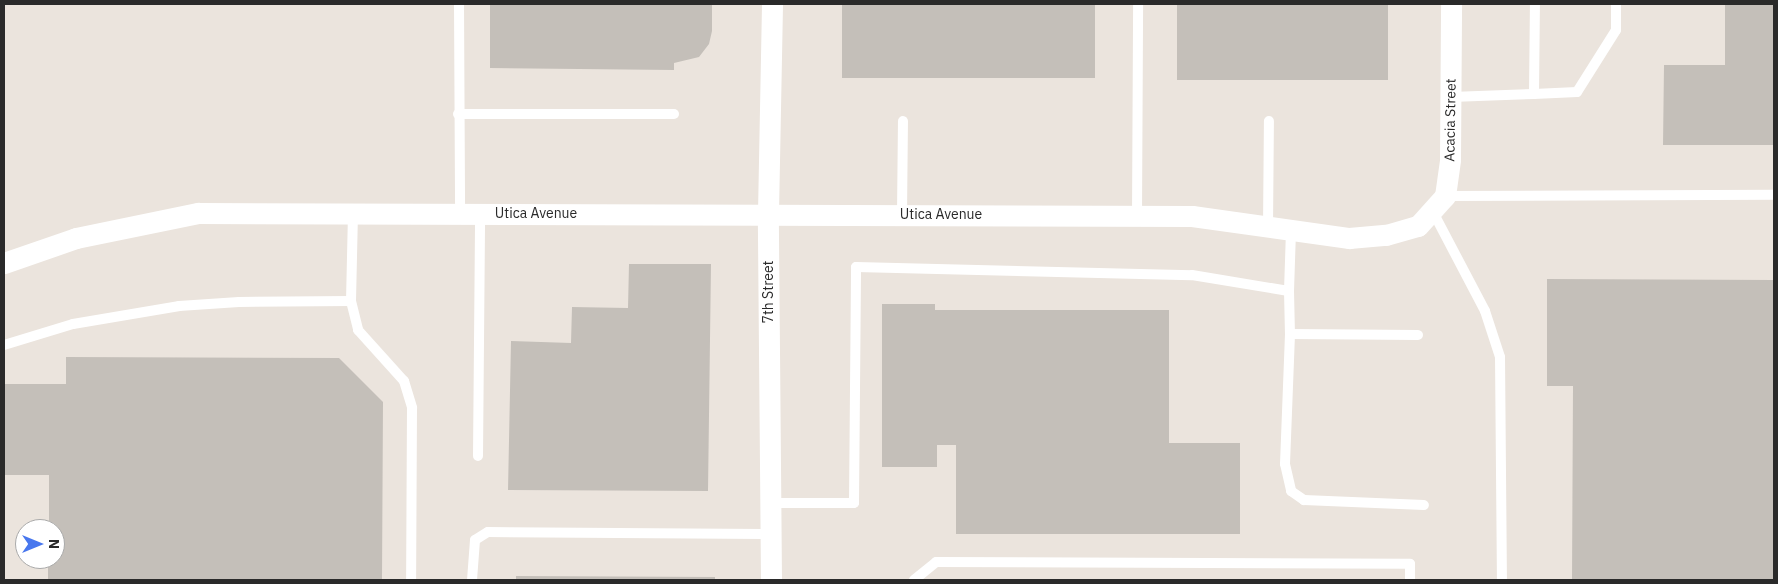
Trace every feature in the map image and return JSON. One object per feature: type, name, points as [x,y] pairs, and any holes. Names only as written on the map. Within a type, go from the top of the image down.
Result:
[{"type":"street","name":"7th Street","points":[[771,580],[768,213],[772,4]]},
{"type":"street","name":"Acacia Street","points":[[1439,203],[1450,160],[1451,4]]},
{"type":"street","name":"Utica Avenue","points":[[4,263],[76,238],[198,213],[768,213],[1192,216],[1349,238],[1386,234],[1418,226],[1439,203]]},
{"type":"lane","points":[[459,4],[458,114],[470,213],[478,456]]},
{"type":"lane","points":[[1137,216],[1138,4]]},
{"type":"lane","points":[[1534,94],[1535,4]]},
{"type":"lane","points":[[1451,97],[1577,92],[1616,30],[1616,4]]},
{"type":"lane","points":[[458,114],[674,114]]},
{"type":"lane","points":[[902,214],[903,121]]},
{"type":"lane","points":[[1268,227],[1269,121]]},
{"type":"lane","points":[[1502,580],[1500,357],[1481,302],[1439,203],[1774,195]]},
{"type":"lane","points":[[353,213],[351,301],[358,330],[404,381],[412,408],[411,580]]},
{"type":"lane","points":[[1291,230],[1290,334],[1285,464],[1291,492],[1304,500],[1424,504]]},
{"type":"lane","points":[[770,503],[854,504],[856,267],[1192,275],[1289,291]]},
{"type":"lane","points":[[4,344],[73,324],[179,306],[239,302],[351,301]]},
{"type":"lane","points":[[1290,334],[1418,335]]},
{"type":"lane","points":[[472,580],[475,540],[488,532],[770,534]]},
{"type":"lane","points":[[914,580],[936,562],[1410,564],[1410,580]]},
{"type":"building","points":[[490,4],[712,4],[712,31],[709,44],[699,57],[674,63],[674,70],[490,68]]},
{"type":"building","points":[[842,4],[1095,4],[1095,78],[842,78]]},
{"type":"building","points":[[1177,4],[1388,4],[1388,80],[1177,80]]},
{"type":"building","points":[[1725,4],[1774,4],[1774,145],[1663,145],[1664,65],[1725,65]]},
{"type":"building","points":[[629,264],[711,264],[708,491],[508,490],[511,341],[571,343],[572,307],[628,308]]},
{"type":"building","points":[[1547,279],[1774,280],[1774,580],[1572,580],[1573,386],[1547,386]]},
{"type":"building","points":[[882,304],[935,304],[935,310],[1169,310],[1169,443],[1240,443],[1240,534],[956,534],[956,445],[937,445],[937,467],[882,467]]},
{"type":"building","points":[[66,357],[339,358],[383,402],[382,580],[48,580],[48,569],[65,569],[65,519],[49,519],[49,475],[4,475],[4,384],[66,384]]},
{"type":"building","points":[[516,576],[715,577],[715,580],[516,580]]}]
